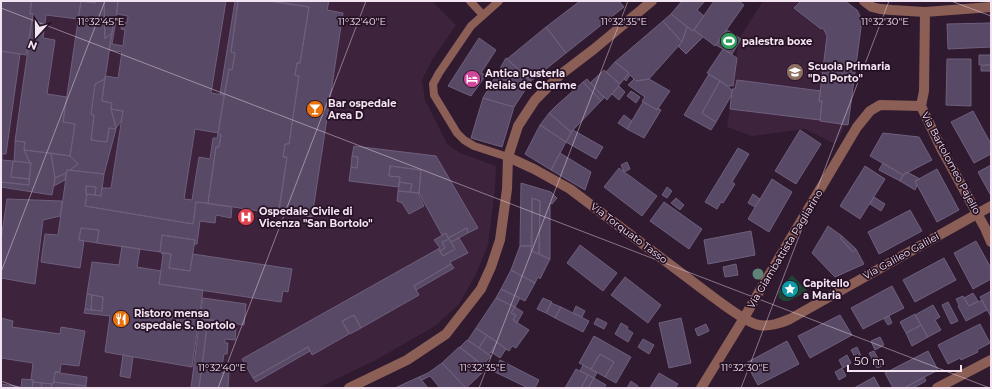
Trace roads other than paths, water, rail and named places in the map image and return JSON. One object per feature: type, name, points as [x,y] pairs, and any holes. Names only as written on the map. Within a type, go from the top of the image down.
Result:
[{"type":"street","points":[[349,388],[407,360],[446,334],[480,289],[491,267],[500,240],[507,190],[508,157],[518,126],[535,100],[560,75],[652,1]]},
{"type":"street","points":[[864,1],[872,7],[880,9],[925,12],[991,6]]},
{"type":"street","points":[[921,106],[924,91],[925,12]]},
{"type":"street","name":"Via Giambattista Pagliarino","points":[[701,388],[854,134],[870,110],[880,105],[921,106]]},
{"type":"street","name":"Via Bartolomeo Pajello","points":[[921,106],[942,150],[985,228],[991,242]]},
{"type":"street","name":"Via Torquato Tasso","points":[[508,157],[570,188],[713,297],[744,318]]},
{"type":"street","name":"Via Galileo Galilei","points":[[744,318],[758,325],[778,324],[790,319],[976,213],[991,206]]},
{"type":"street","points":[[937,388],[991,360]]},
{"type":"lane","points":[[470,1],[483,15]]},
{"type":"lane","points":[[499,1],[471,26],[433,84],[434,95],[457,133],[464,140],[474,146],[508,157]]},
{"type":"place","name":"palestra boxe","points":[[729,41]]},
{"type":"place","name":"Scuola Primaria \"Da Porto\"","points":[[795,72]]},
{"type":"place","name":"Antica Pusterla Relais de Charme","points":[[472,79]]},
{"type":"place","name":"Bar ospedale Area D","points":[[315,109]]},
{"type":"place","name":"Ospedale Civile di Vicenza \"San Bortolo\"","points":[[246,217]]},
{"type":"place","name":"Capitello a Maria","points":[[790,289]]},
{"type":"place","name":"Ristoro mensa ospedale S. Bortolo","points":[[121,319]]}]
